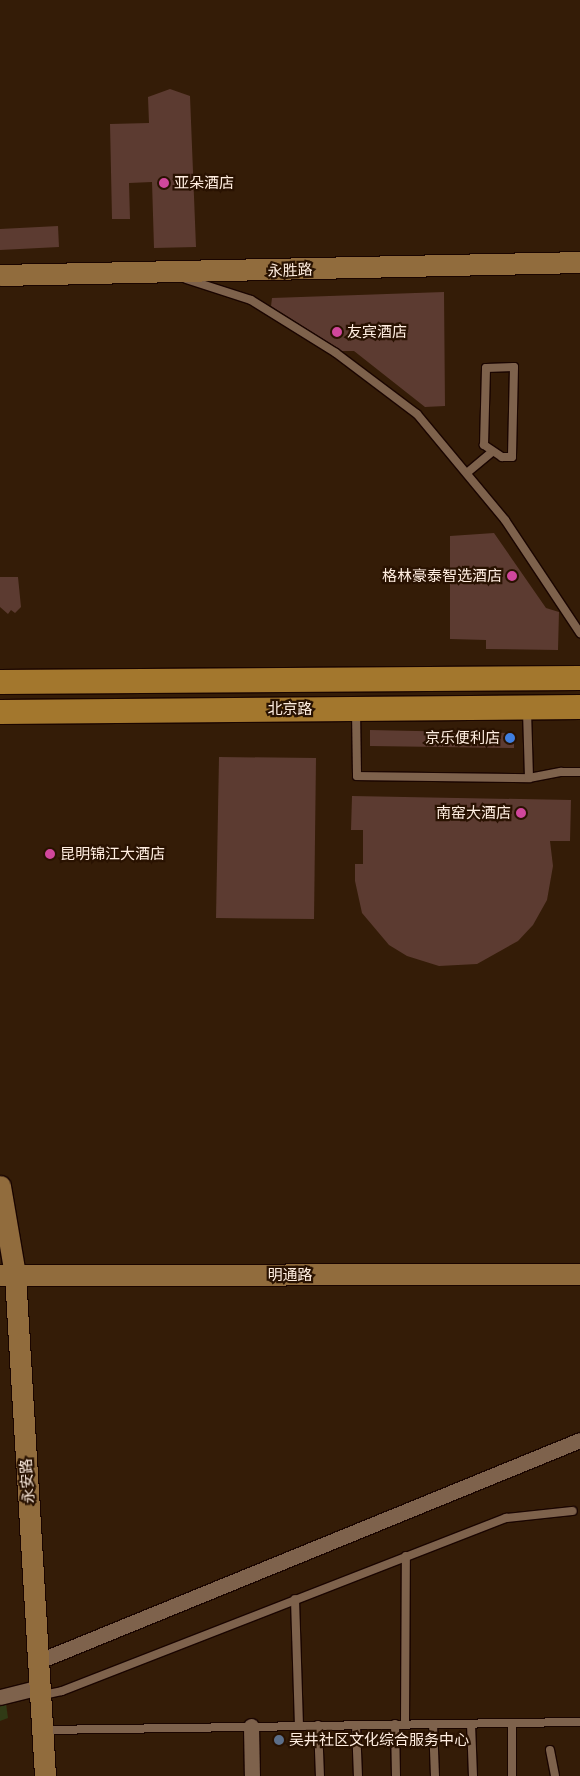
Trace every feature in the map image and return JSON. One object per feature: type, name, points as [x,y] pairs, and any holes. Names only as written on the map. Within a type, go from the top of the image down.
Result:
[{"type":"main road","name":"北京路","points":[[0,682],[580,678]]},
{"type":"main road","name":"北京路","points":[[0,712],[580,707]]},
{"type":"street","name":"永胜路","points":[[0,276],[122,271],[162,273],[580,262]]},
{"type":"street","name":"永安路","points":[[0,1186],[39,1661],[45,1776]]},
{"type":"street","name":"明通路","points":[[7,1275],[580,1274]]},
{"type":"street","points":[[39,1661],[580,1440]]},
{"type":"street","points":[[0,1697],[40,1691]]},
{"type":"street","points":[[251,1726],[252,1776]]},
{"type":"lane","points":[[162,273],[250,300],[336,353],[418,414],[468,472],[505,520],[580,633]]},
{"type":"lane","points":[[514,367],[512,457],[492,452],[484,445],[486,368],[514,367]]},
{"type":"lane","points":[[468,472],[492,452]]},
{"type":"lane","points":[[527,707],[528,778]]},
{"type":"lane","points":[[356,709],[357,776],[528,778],[561,772],[580,772]]},
{"type":"lane","points":[[40,1691],[62,1691],[506,1518],[573,1511]]},
{"type":"lane","points":[[405,1724],[406,1556]]},
{"type":"lane","points":[[295,1599],[299,1725]]},
{"type":"lane","points":[[43,1730],[580,1722]]},
{"type":"lane","points":[[512,1723],[512,1776]]},
{"type":"lane","points":[[395,1724],[396,1776]]},
{"type":"lane","points":[[434,1724],[435,1776]]},
{"type":"lane","points":[[471,1724],[473,1776]]},
{"type":"lane","points":[[318,1725],[320,1776]]},
{"type":"lane","points":[[356,1725],[358,1776]]},
{"type":"lane","points":[[550,1750],[555,1776]]},
{"type":"green space","points":[[4,1689],[8,1718],[0,1721],[0,1691]]},
{"type":"building","points":[[170,89],[190,96],[196,247],[154,248],[152,182],[129,183],[130,219],[112,219],[110,124],[149,123],[148,97]]},
{"type":"building","points":[[58,226],[59,247],[0,250],[0,229]]},
{"type":"building","points":[[444,292],[445,406],[425,407],[354,351],[342,351],[271,306],[272,298]]},
{"type":"building","points":[[494,533],[546,608],[559,612],[558,650],[486,649],[486,640],[450,639],[450,536]]},
{"type":"building","points":[[0,577],[18,577],[21,607],[15,613],[11,610],[8,614],[0,607]]},
{"type":"building","points":[[370,730],[514,733],[514,748],[370,746]]},
{"type":"building","points":[[219,757],[316,758],[314,919],[216,918]]},
{"type":"building","points":[[352,796],[571,800],[570,841],[550,841],[553,866],[547,900],[533,925],[518,941],[477,964],[439,966],[407,956],[389,945],[362,913],[355,881],[355,864],[363,864],[363,830],[351,830]]},
{"type":"place","name":"亚朵酒店","points":[[164,183]]},
{"type":"place","name":"友宾酒店","points":[[337,332]]},
{"type":"place","name":"格林豪泰智选酒店","points":[[512,576]]},
{"type":"place","name":"京乐便利店","points":[[510,738]]},
{"type":"place","name":"南窑大酒店","points":[[521,813]]},
{"type":"place","name":"昆明锦江大酒店","points":[[50,854]]},
{"type":"place","name":"吴井社区文化综合服务中心","points":[[279,1740]]}]
